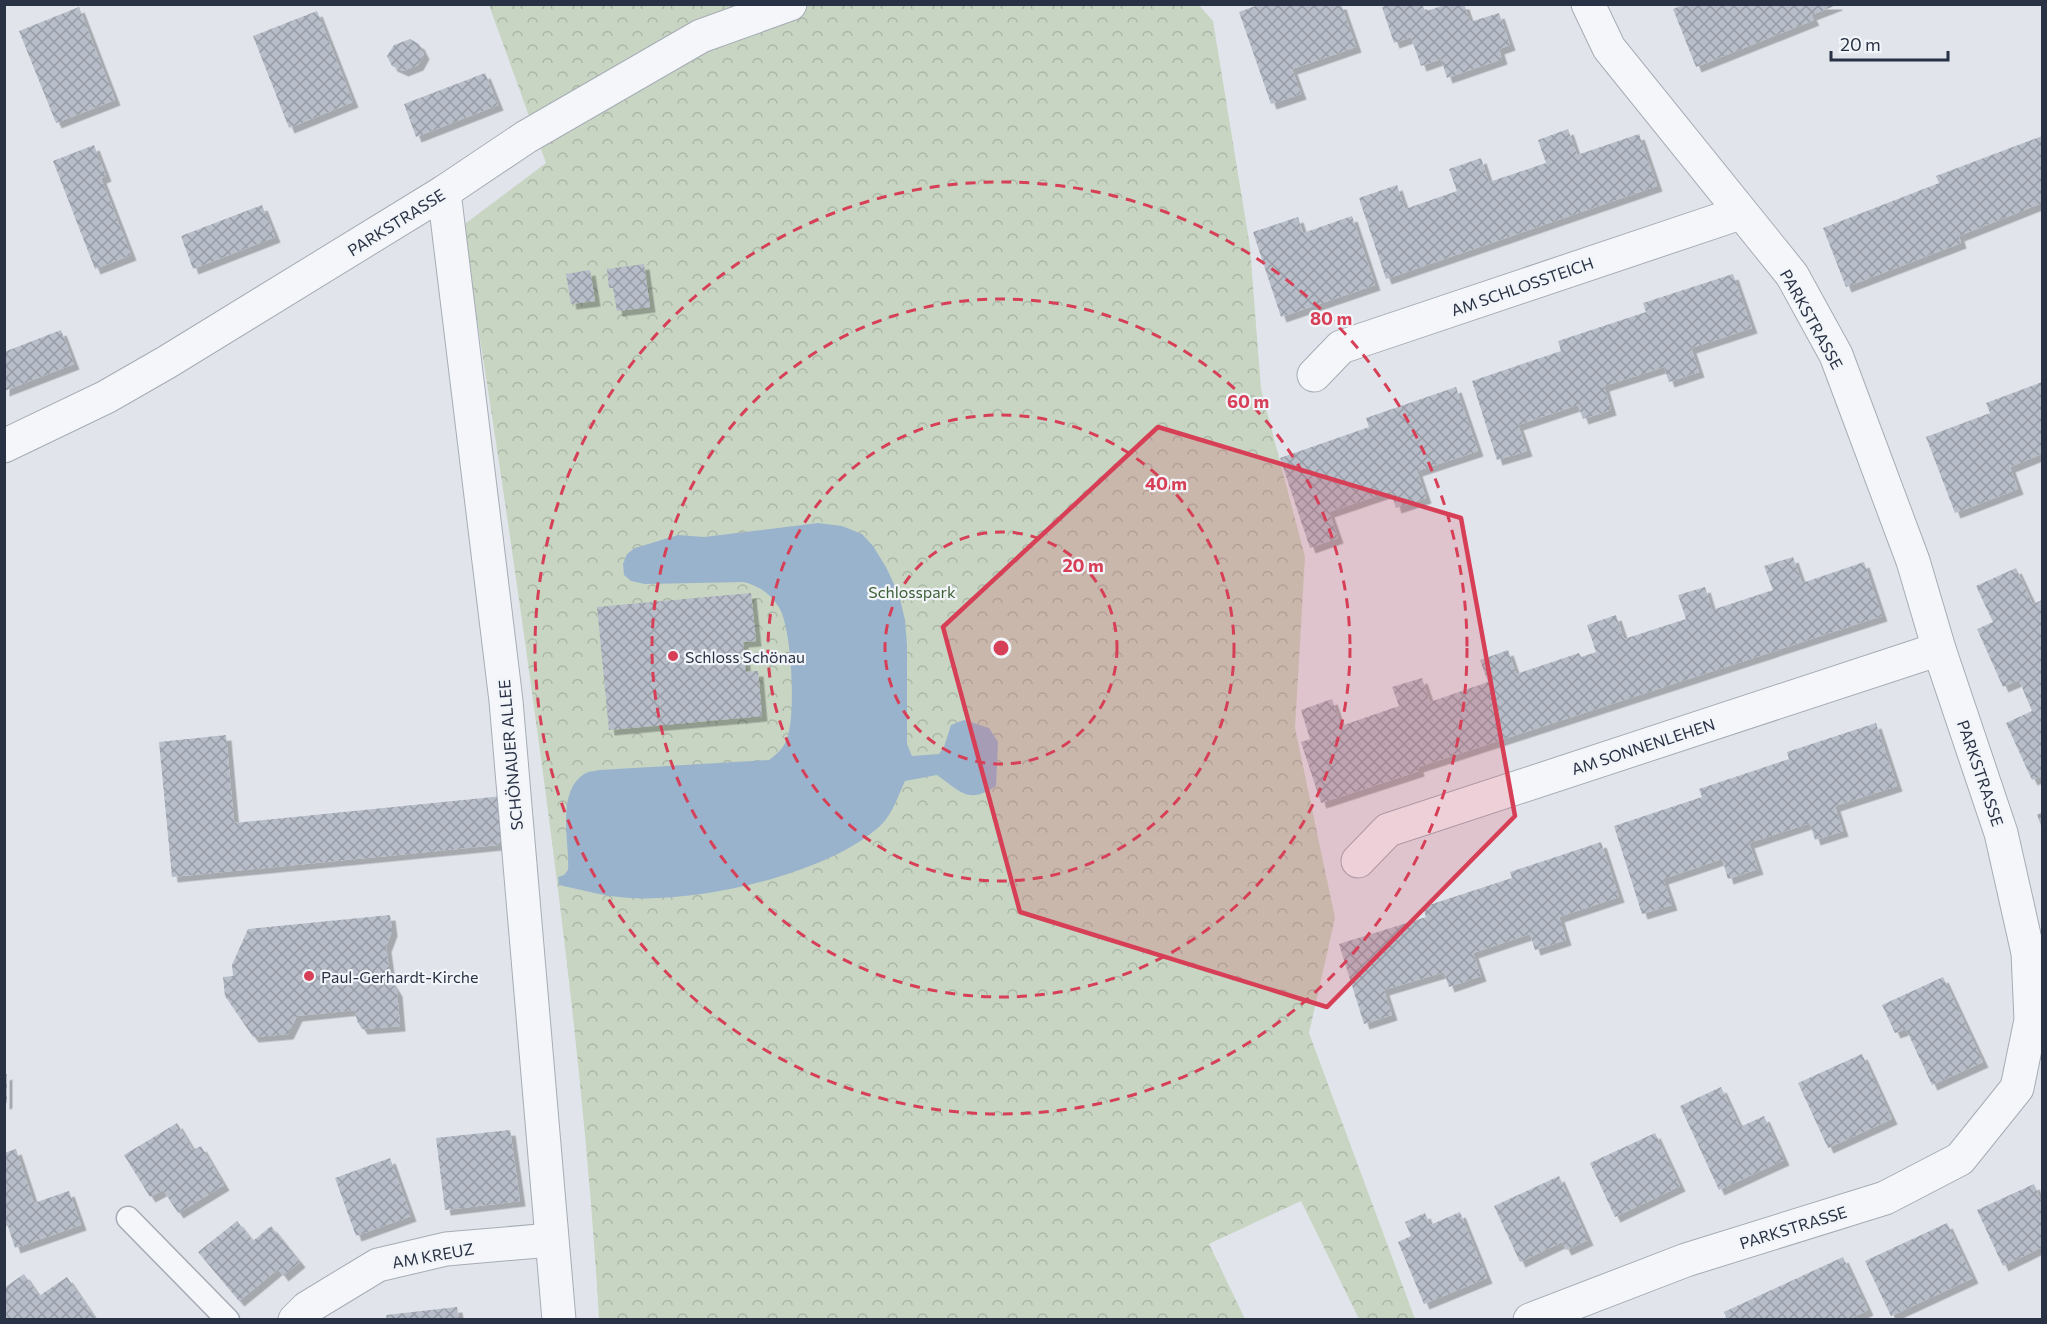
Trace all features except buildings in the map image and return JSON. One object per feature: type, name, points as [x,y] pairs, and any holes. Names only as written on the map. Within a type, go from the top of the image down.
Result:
[{"type":"street","name":"PARKSTRASSE","points":[[4,446],[106,397],[167,362],[444,192],[526,137],[701,36],[790,4]]},
{"type":"street","name":"PARKSTRASSE","points":[[1530,1320],[1686,1260],[1885,1198],[1960,1159],[2017,1088],[2031,1020],[2028,953],[2001,833],[1939,649],[1913,561],[1836,355],[1792,275],[1609,48],[1588,4]]},
{"type":"street","name":"SCHÖNAUER ALLEE","points":[[444,192],[506,701],[559,1320]]},
{"type":"street","name":"AM SCHLOSSTEICH","points":[[1314,375],[1341,347],[1740,213]]},
{"type":"street","name":"AM SONNENLEHEN","points":[[1358,861],[1388,830],[1939,649]]},
{"type":"street","name":"AM KREUZ","points":[[295,1320],[308,1308],[378,1265],[446,1249],[551,1240]]},
{"type":"lane","points":[[128,1218],[228,1320]]},
{"type":"highlighted area","points":[[1158,427],[1461,518],[1515,816],[1327,1007],[1020,912],[943,627]]},
{"type":"green space","name":"Schlosspark","points":[[1198,4],[1213,21],[1250,247],[1261,389],[1305,557],[1295,728],[1335,918],[1309,1033],[1415,1319],[1359,1319],[1301,1201],[1209,1244],[1245,1319],[599,1319],[584,1123],[554,861],[527,654],[462,226],[546,163],[489,5]]},
{"type":"water","points":[[818,523],[842,526],[862,534],[873,546],[886,567],[899,595],[905,620],[907,645],[907,744],[912,756],[939,754],[944,747],[951,725],[964,720],[989,728],[998,742],[996,786],[978,795],[971,795],[958,791],[937,775],[905,781],[889,815],[881,825],[858,842],[830,858],[798,871],[727,890],[660,898],[631,898],[604,895],[559,885],[558,877],[564,875],[568,870],[567,804],[576,781],[586,773],[600,770],[769,760],[784,746],[790,727],[792,693],[790,654],[784,620],[773,599],[756,586],[744,582],[645,584],[631,581],[624,575],[623,564],[627,554],[635,548],[678,535],[704,537]]},
{"type":"place","name":"Schloss Schönau","points":[[673,656]]},
{"type":"place","name":"Paul-Gerhardt-Kirche","points":[[309,976]]}]
